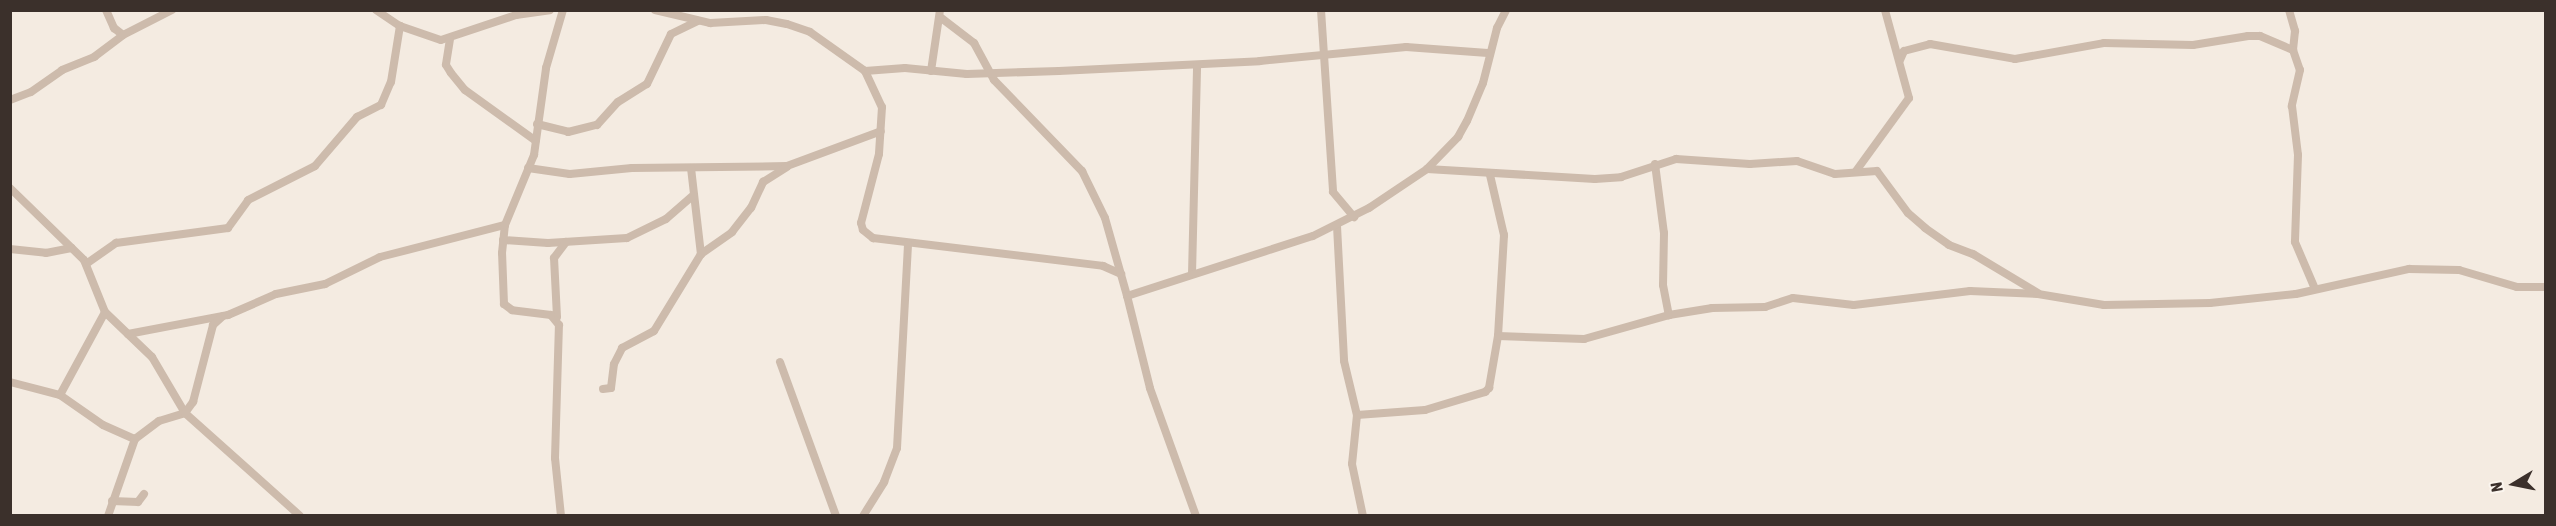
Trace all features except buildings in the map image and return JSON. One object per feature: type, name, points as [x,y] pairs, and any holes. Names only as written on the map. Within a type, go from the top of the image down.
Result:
[{"type":"street","points":[[106,10],[114,28],[123,35]]},
{"type":"street","points":[[10,100],[31,92],[62,70],[94,57],[123,35],[172,10]]},
{"type":"street","points":[[376,10],[400,26],[450,39],[516,15],[550,10]]},
{"type":"street","points":[[557,317],[512,310],[504,304],[503,240],[505,225],[528,168],[536,141],[548,59],[563,10]]},
{"type":"street","points":[[655,10],[698,21],[766,20],[810,32],[865,71],[882,107],[881,131],[862,230],[873,238],[908,244],[970,248],[1044,261],[1103,266],[1121,274]]},
{"type":"street","points":[[766,20],[773,10]]},
{"type":"street","points":[[1322,10],[1333,192],[1354,217]]},
{"type":"street","points":[[1127,296],[1290,245],[1337,226],[1427,169],[1458,137],[1467,121],[1483,83],[1488,53],[1506,10]]},
{"type":"street","points":[[1856,171],[1907,105],[1909,98],[1885,10]]},
{"type":"street","points":[[2289,10],[2295,31],[2293,50],[2300,70],[2292,106],[2298,155],[2295,242],[2315,288]]},
{"type":"street","points":[[940,14],[974,43],[989,71],[1082,171],[1105,218],[1150,388],[1196,516]]},
{"type":"street","points":[[931,71],[940,14]]},
{"type":"street","points":[[537,124],[568,132],[597,125],[618,102],[647,84],[671,34],[698,21]]},
{"type":"street","points":[[86,264],[116,243],[228,228],[248,200],[315,166],[357,117],[381,105],[391,82],[400,26]]},
{"type":"street","points":[[1900,60],[1904,51],[1930,44],[2015,59],[2104,43],[2193,45],[2248,36],[2260,36],[2293,50]]},
{"type":"street","points":[[450,39],[446,65],[450,73],[465,90],[536,141]]},
{"type":"street","points":[[865,71],[905,68],[931,71],[989,71],[1197,65],[1324,53],[1428,47],[1488,53]]},
{"type":"street","points":[[1192,274],[1197,65]]},
{"type":"street","points":[[603,389],[611,388],[614,364],[622,348],[654,331],[701,254],[732,232],[751,208],[763,182],[787,166],[881,131]]},
{"type":"street","points":[[1427,169],[1490,175],[1608,178],[1633,174],[1655,164],[1676,159],[1750,164],[1797,161],[1836,174],[1856,171],[1882,173],[1903,206],[1926,228],[2038,294]]},
{"type":"street","points":[[1655,164],[1664,233],[1663,285],[1669,315]]},
{"type":"street","points":[[528,168],[570,174],[787,166]]},
{"type":"street","points":[[691,168],[692,196],[701,254]]},
{"type":"street","points":[[1357,415],[1425,410],[1485,392],[1489,388],[1498,336],[1504,235],[1490,175]]},
{"type":"street","points":[[10,188],[86,264],[105,312],[152,357],[185,412],[300,516]]},
{"type":"street","points":[[503,240],[548,243],[638,235],[675,213],[692,196]]},
{"type":"street","points":[[128,334],[223,316],[281,292],[320,286],[380,257],[505,225]]},
{"type":"street","points":[[1337,226],[1344,361],[1357,415],[1352,465],[1363,516]]},
{"type":"street","points":[[561,516],[555,458],[560,341],[554,258],[567,240]]},
{"type":"street","points":[[863,516],[884,482],[897,447],[908,244]]},
{"type":"street","points":[[10,249],[46,253],[72,248]]},
{"type":"street","points":[[1498,336],[1584,339],[1669,315],[1712,308],[1765,307],[1793,298],[1854,305],[1953,291],[2038,294],[2123,305],[2257,300],[2380,272],[2421,268],[2459,270],[2517,287],[2546,287]]},
{"type":"street","points":[[60,395],[105,312]]},
{"type":"street","points":[[108,516],[135,439],[159,421],[185,412],[200,385],[213,325],[223,316]]},
{"type":"street","points":[[780,362],[836,516]]},
{"type":"street","points":[[10,382],[60,395],[103,425],[135,439]]},
{"type":"street","points":[[112,501],[138,502],[144,494]]}]
